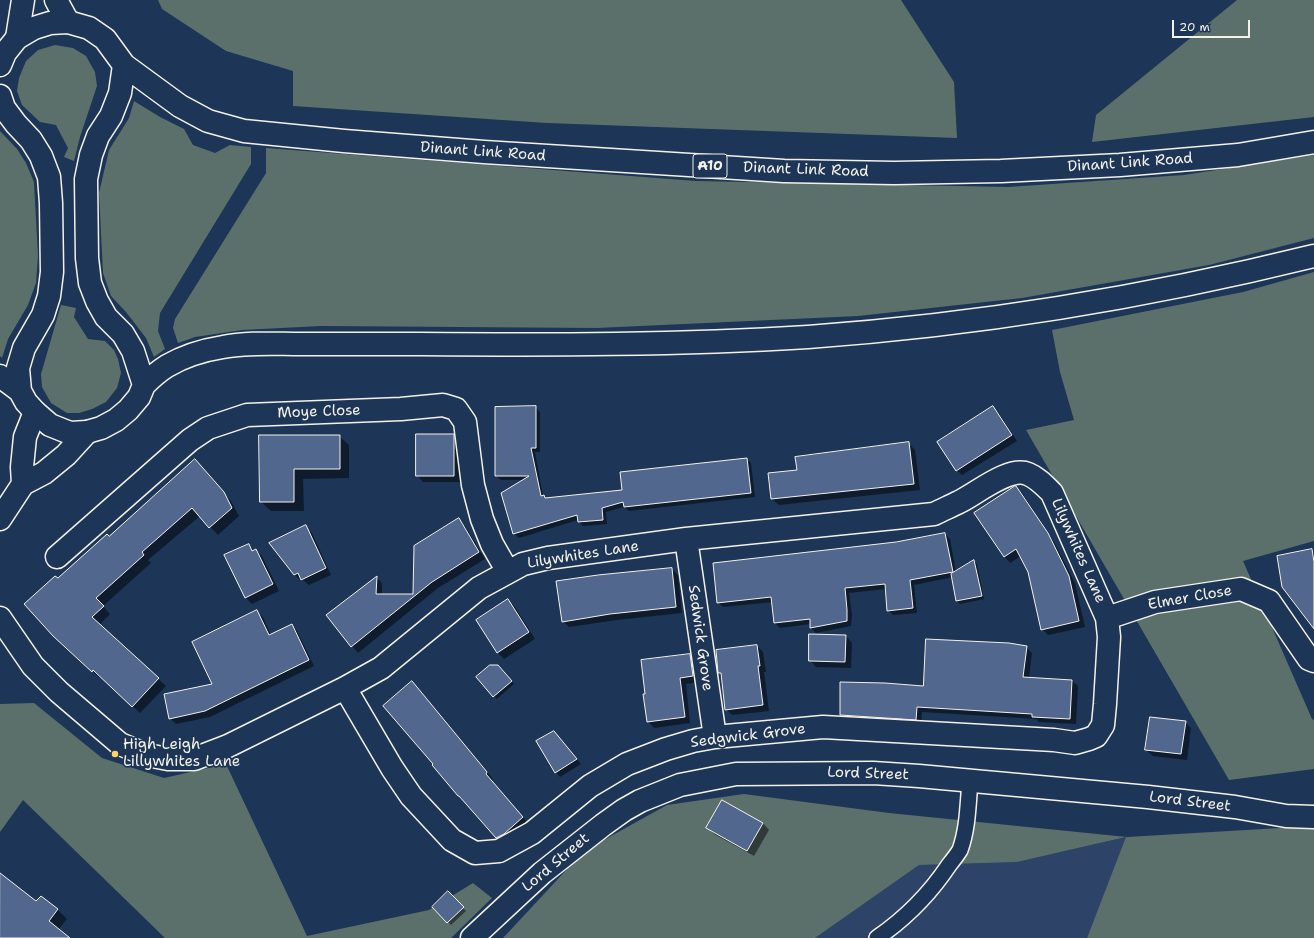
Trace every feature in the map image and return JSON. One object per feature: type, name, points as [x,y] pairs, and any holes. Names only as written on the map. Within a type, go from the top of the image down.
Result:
[{"type":"street","points":[[18,38],[23,0]]},
{"type":"street","points":[[0,65],[5,53],[18,38],[34,28],[50,23],[68,22],[56,0]]},
{"type":"street","name":"Dinant Link Road","points":[[68,22],[88,28],[105,39],[124,65],[180,106],[208,121],[244,131],[344,141],[484,152],[784,171],[901,173],[1001,172],[1120,165],[1238,155],[1314,142]]},
{"type":"street","points":[[124,65],[120,93],[111,116],[98,136],[91,155],[86,179],[87,258],[90,283],[97,301],[106,317],[123,334],[133,351],[144,385]]},
{"type":"street","points":[[0,96],[4,108],[31,140],[41,156],[49,177],[51,203],[52,272],[49,296],[43,314],[24,348],[18,368],[20,391],[26,402],[50,425],[70,433],[87,432],[101,428],[116,420],[128,410],[139,397],[144,385],[164,368],[178,360],[224,346],[262,344],[656,344],[822,336],[911,328],[1023,314],[1140,295],[1262,269],[1314,256]]},
{"type":"street","points":[[0,376],[20,391]]},
{"type":"street","name":"Moye Close","points":[[57,557],[190,440],[208,428],[248,415],[364,411],[443,405],[456,409],[465,422],[473,485],[482,519],[492,544],[508,572]]},
{"type":"street","points":[[23,484],[22,467],[25,437],[35,412]]},
{"type":"street","points":[[0,519],[23,484],[44,473],[66,456],[87,432]]},
{"type":"street","name":"Lilywhites Lane","points":[[0,618],[33,666],[59,692],[120,744],[147,755],[168,759],[194,759],[228,746],[345,688],[381,668],[479,588],[522,564],[548,558],[686,540],[934,514],[959,502],[1005,476],[1018,472],[1028,473],[1041,481],[1052,493],[1107,618]]},
{"type":"street","name":"Sedwick Grove","points":[[686,540],[715,737]]},
{"type":"street","name":"Elmer Close","points":[[1107,618],[1155,602],[1241,589],[1269,601],[1309,659],[1314,661]]},
{"type":"street","name":"Sedgwick Grove","points":[[345,688],[392,768],[411,796],[452,840],[475,854],[499,851],[532,833],[590,786],[628,764],[666,749],[693,741],[715,737],[823,727],[1054,740],[1075,743],[1089,739],[1096,736],[1103,725],[1106,704],[1108,645],[1107,618]]},
{"type":"street","name":"Lord Street","points":[[472,938],[542,873],[624,810],[640,801],[680,786],[736,774],[873,773],[919,776],[1148,797],[1235,807],[1286,816],[1314,817]]},
{"type":"lane","points":[[877,938],[898,923],[922,900],[944,873],[959,850],[967,822],[970,781]]},
{"type":"shaded area","points":[[1127,837],[1087,938],[815,938],[919,865],[1017,862]]},
{"type":"green space","points":[[158,0],[901,0],[954,82],[957,138],[547,123],[293,106],[293,71],[226,51],[162,9]]},
{"type":"green space","points":[[1237,0],[1314,0],[1314,117],[1092,142],[1096,115]]},
{"type":"green space","points":[[55,45],[73,48],[86,56],[95,72],[97,86],[80,137],[74,161],[64,157],[68,148],[56,125],[40,122],[22,105],[17,91],[19,78],[26,61],[38,50]]},
{"type":"green space","points":[[134,101],[160,117],[184,129],[193,145],[215,153],[230,145],[251,147],[251,164],[160,313],[158,331],[165,349],[154,357],[146,338],[126,312],[111,296],[103,273],[99,193],[109,150],[129,118]]},
{"type":"green space","points":[[0,131],[17,149],[26,163],[34,182],[38,256],[36,283],[28,305],[8,339],[2,358],[0,356]]},
{"type":"green space","points":[[266,148],[696,181],[1008,187],[1184,175],[1314,155],[1314,238],[1209,265],[1022,298],[858,316],[597,328],[321,326],[242,330],[195,337],[178,343],[173,328],[175,319],[266,173]]},
{"type":"green space","points":[[1314,272],[1314,541],[1243,561],[1312,719],[1314,720],[1314,769],[1229,780],[1026,430],[1074,420],[1060,372],[1052,330],[1243,292]]},
{"type":"green space","points":[[61,305],[76,308],[74,317],[88,339],[105,341],[114,350],[118,359],[121,373],[117,388],[106,402],[92,409],[79,413],[67,413],[51,403],[42,387],[41,374]]},
{"type":"green space","points":[[34,703],[102,758],[164,778],[226,764],[307,936],[429,910],[473,883],[492,898],[451,938],[165,938],[23,800],[0,832],[0,704]]},
{"type":"green space","points":[[744,794],[889,813],[1127,837],[1314,826],[1314,938],[1087,938],[1126,837],[1017,862],[919,865],[815,938],[503,938],[584,851],[667,805]]},
{"type":"building","points":[[536,406],[536,448],[531,448],[541,496],[544,495],[545,498],[622,490],[620,472],[747,458],[751,493],[624,507],[623,502],[602,508],[603,520],[578,522],[577,515],[513,534],[501,493],[529,476],[495,476],[495,407]]},
{"type":"building","points":[[993,406],[1012,435],[956,471],[937,442]]},
{"type":"building","points":[[416,434],[454,434],[454,476],[416,476]]},
{"type":"building","points":[[259,435],[340,435],[340,469],[294,469],[294,502],[260,502]]},
{"type":"building","points":[[909,442],[914,484],[771,499],[768,473],[797,470],[795,457]]},
{"type":"building","points":[[195,459],[224,492],[232,508],[209,528],[192,508],[142,552],[144,555],[96,598],[104,606],[92,617],[159,678],[132,707],[93,670],[92,672],[53,636],[24,604],[55,576],[58,578],[107,534],[109,536]]},
{"type":"building","points":[[1015,486],[1048,533],[1069,576],[1079,621],[1041,630],[1028,572],[1016,549],[1004,557],[974,513]]},
{"type":"building","points":[[459,518],[479,552],[432,582],[351,647],[326,615],[377,576],[376,594],[413,594],[414,546]]},
{"type":"building","points":[[306,525],[326,568],[301,580],[298,573],[294,575],[269,543]]},
{"type":"building","points":[[945,533],[953,572],[910,580],[913,608],[887,611],[885,584],[845,588],[847,621],[810,628],[810,619],[774,623],[771,597],[717,603],[713,563],[896,542]]},
{"type":"building","points":[[249,544],[252,551],[256,549],[273,584],[245,598],[224,555]]},
{"type":"building","points":[[1312,549],[1314,562],[1314,629],[1282,587],[1277,556]]},
{"type":"building","points":[[974,560],[982,596],[956,601],[951,574]]},
{"type":"building","points":[[672,568],[676,607],[610,614],[562,622],[556,581],[598,575]]},
{"type":"building","points":[[508,599],[529,632],[497,653],[476,620]]},
{"type":"building","points":[[257,610],[269,635],[292,624],[309,660],[205,711],[169,719],[164,694],[212,684],[192,642]]},
{"type":"building","points":[[809,634],[846,635],[845,662],[809,661]]},
{"type":"building","points":[[926,639],[1009,643],[1027,646],[1023,677],[1072,680],[1070,719],[1032,717],[1032,714],[917,707],[916,720],[840,715],[840,682],[923,686]]},
{"type":"building","points":[[757,645],[763,705],[725,710],[721,673],[718,673],[716,650]]},
{"type":"building","points":[[690,654],[693,676],[680,678],[685,717],[647,722],[643,694],[645,694],[641,660]]},
{"type":"building","points":[[490,665],[498,665],[512,681],[493,697],[476,677]]},
{"type":"building","points":[[412,681],[487,772],[486,774],[523,817],[504,834],[496,838],[458,796],[432,765],[433,764],[383,706]]},
{"type":"building","points":[[1150,717],[1186,721],[1181,754],[1145,750]]},
{"type":"building","points":[[554,731],[577,759],[555,773],[536,741]]},
{"type":"building","points":[[722,800],[763,823],[747,851],[706,828]]},
{"type":"building","points":[[0,873],[36,901],[41,896],[58,909],[49,921],[70,938],[0,938]]},
{"type":"building","points":[[448,891],[464,907],[447,923],[432,907]]},
{"type":"place","name":"High Leigh Lillywhites Lane","points":[[115,754]]}]
